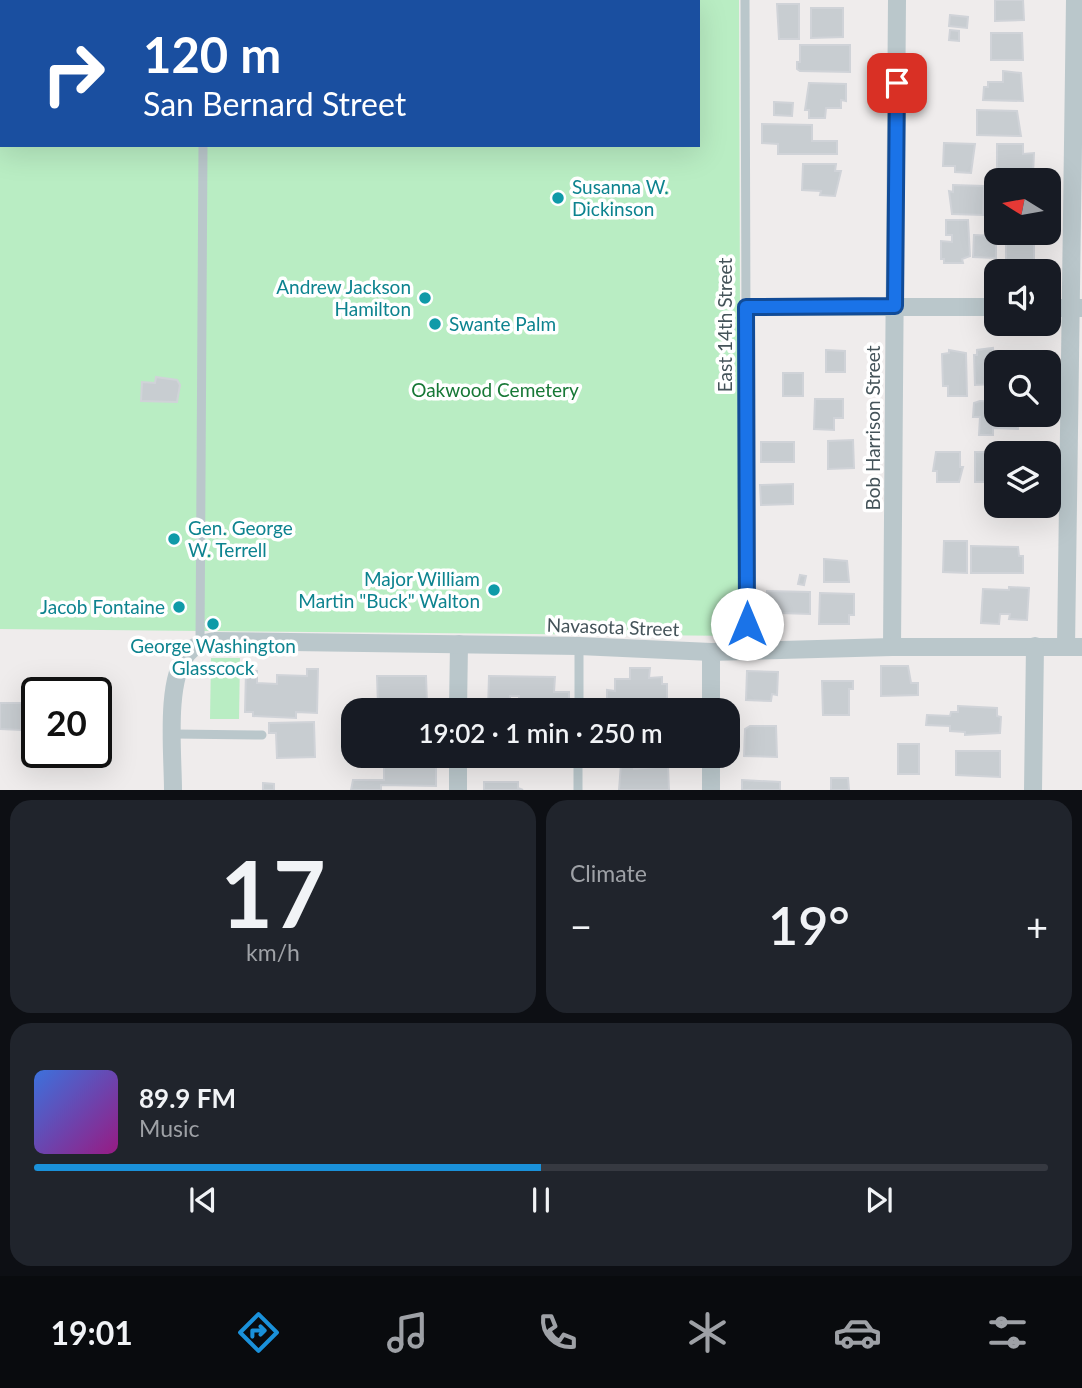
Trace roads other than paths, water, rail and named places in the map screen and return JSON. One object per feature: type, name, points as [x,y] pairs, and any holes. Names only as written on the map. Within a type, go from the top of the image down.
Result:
[{"type":"street","name":"Bob Harrison Street","points":[[892,647],[897,0]]},
{"type":"street","points":[[1074,647],[1075,0]]},
{"type":"street","points":[[746,307],[984,307]]},
{"type":"street","name":"Navasota Street","points":[[194,649],[216,641],[579,646],[711,652],[892,647],[1074,647]]},
{"type":"street","points":[[458,698],[459,644]]},
{"type":"street","points":[[1033,789],[1035,646]]},
{"type":"street","points":[[173,789],[176,671],[194,649]]},
{"type":"street","points":[[711,652],[711,698]]},
{"type":"street","points":[[458,768],[458,789]]},
{"type":"street","points":[[711,768],[711,789]]},
{"type":"lane","name":"East 14th Street","points":[[746,0],[747,651]]},
{"type":"lane","points":[[194,649],[204,147]]},
{"type":"lane","points":[[579,646],[579,698]]},
{"type":"lane","points":[[174,734],[262,735]]},
{"type":"lane","points":[[578,768],[578,789]]},
{"type":"place","name":"Susanna W. Dickinson","points":[[558,198]]},
{"type":"place","name":"Andrew Jackson Hamilton","points":[[425,298]]},
{"type":"place","name":"Swante Palm","points":[[435,324]]},
{"type":"place","name":"Gen. George W. Terrell","points":[[174,539]]},
{"type":"place","name":"Major William Martin \"Buck\" Walton","points":[[494,590]]},
{"type":"place","name":"Jacob Fontaine","points":[[179,607]]},
{"type":"place","name":"George Washington Glasscock","points":[[213,624]]},
{"type":"park label","name":"Oakwood Cemetery","points":[[495,390]]}]
